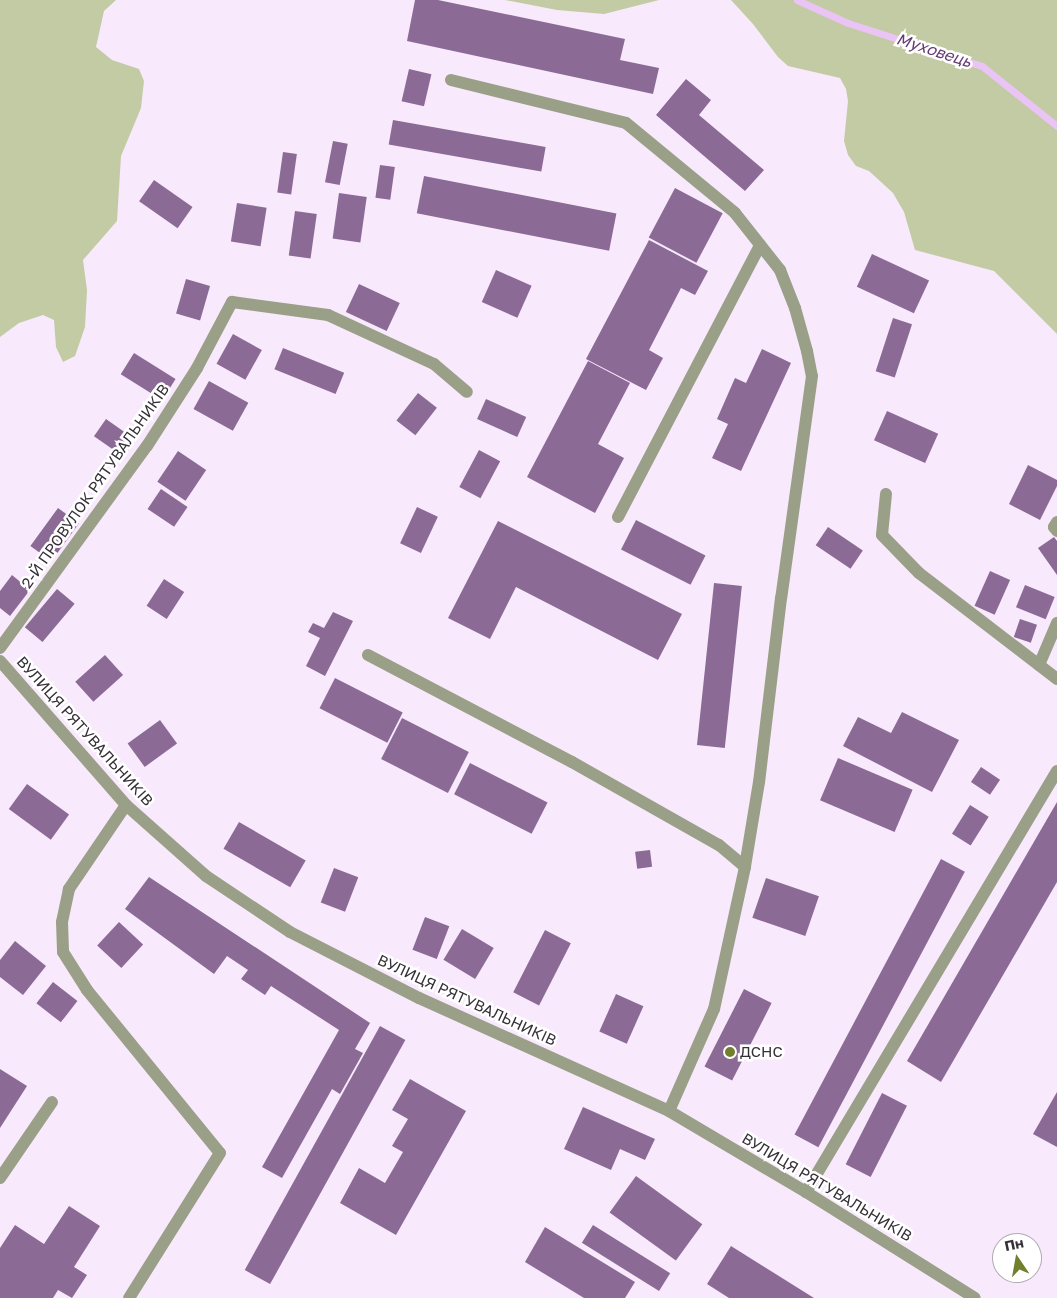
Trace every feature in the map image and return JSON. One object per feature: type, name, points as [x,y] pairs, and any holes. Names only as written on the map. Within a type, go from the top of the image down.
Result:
[{"type":"street","points":[[452,80],[626,124],[735,213],[780,270],[792,301],[807,351],[812,376],[806,427],[781,598],[759,782],[745,866],[714,1009],[669,1111]]},
{"type":"street","points":[[618,517],[760,245]]},
{"type":"street","name":"2-Й ПРОВУЛОК РЯТУВАЛЬНИКІВ","points":[[0,648],[147,446],[197,368],[232,302],[328,315],[434,364],[467,392]]},
{"type":"street","points":[[886,494],[882,535],[919,573],[1057,679]]},
{"type":"street","points":[[1057,522],[1054,527],[1057,531]]},
{"type":"street","points":[[1039,665],[1057,623]]},
{"type":"street","points":[[368,655],[588,772],[719,845],[745,866]]},
{"type":"street","name":"ВУЛИЦЯ РЯТУВАЛЬНИКІВ","points":[[0,661],[126,805],[206,876],[290,932],[419,998],[669,1111],[806,1192],[975,1298]]},
{"type":"street","points":[[806,1192],[1057,771]]},
{"type":"street","points":[[126,805],[69,889],[62,922],[64,952],[87,990],[220,1153],[129,1298]]},
{"type":"street","points":[[0,1178],[52,1102]]},
{"type":"green space","points":[[0,0],[116,0],[104,11],[96,47],[112,60],[139,69],[144,81],[141,108],[121,156],[117,221],[83,260],[87,290],[85,327],[75,356],[63,362],[56,347],[54,320],[43,315],[19,323],[0,337]]},
{"type":"green space","points":[[505,0],[659,0],[604,14],[557,10]]},
{"type":"green space","points":[[731,0],[1057,0],[1057,334],[994,271],[915,250],[904,212],[893,193],[869,171],[856,166],[848,155],[844,141],[848,101],[846,89],[840,78],[788,66],[778,57],[753,24]]},
{"type":"building","points":[[415,0],[438,0],[625,39],[620,60],[659,68],[653,94],[407,41]]},
{"type":"building","points":[[409,69],[431,74],[424,106],[402,101]]},
{"type":"building","points":[[686,79],[711,100],[699,115],[764,170],[745,191],[656,115]]},
{"type":"building","points":[[393,120],[546,147],[541,172],[389,145]]},
{"type":"building","points":[[333,141],[348,144],[340,185],[325,182]]},
{"type":"building","points":[[283,152],[297,154],[291,195],[277,193]]},
{"type":"building","points":[[380,165],[395,167],[390,200],[375,198]]},
{"type":"building","points":[[424,176],[616,213],[609,251],[417,213]]},
{"type":"building","points":[[154,180],[193,207],[178,228],[139,201]]},
{"type":"building","points":[[675,188],[723,213],[696,263],[649,237]]},
{"type":"building","points":[[339,193],[367,197],[360,242],[333,239]]},
{"type":"building","points":[[237,203],[267,208],[261,246],[231,242]]},
{"type":"building","points":[[295,211],[317,214],[311,259],[289,256]]},
{"type":"building","points":[[649,240],[708,271],[695,295],[681,288],[649,350],[663,358],[646,390],[586,359]]},
{"type":"building","points":[[872,254],[929,281],[914,313],[857,287]]},
{"type":"building","points":[[496,270],[532,286],[517,318],[482,302]]},
{"type":"building","points":[[186,279],[210,286],[200,320],[176,314]]},
{"type":"building","points":[[359,284],[400,303],[387,331],[346,312]]},
{"type":"building","points":[[893,318],[912,324],[895,377],[876,371]]},
{"type":"building","points":[[233,334],[262,350],[245,380],[217,364]]},
{"type":"building","points":[[283,348],[344,373],[336,394],[274,369]]},
{"type":"building","points":[[762,349],[791,363],[741,471],[712,458],[728,424],[717,419],[735,378],[746,383]]},
{"type":"building","points":[[134,353],[176,379],[162,400],[121,374]]},
{"type":"building","points":[[588,361],[630,383],[598,444],[624,458],[595,513],[527,477]]},
{"type":"building","points":[[209,381],[248,403],[233,431],[193,409]]},
{"type":"building","points":[[418,393],[437,408],[415,435],[396,421]]},
{"type":"building","points":[[486,399],[526,417],[517,437],[477,419]]},
{"type":"building","points":[[887,411],[938,434],[925,463],[874,440]]},
{"type":"building","points":[[106,419],[130,436],[118,453],[94,436]]},
{"type":"building","points":[[479,450],[500,461],[480,498],[459,487]]},
{"type":"building","points":[[178,451],[206,470],[185,501],[157,482]]},
{"type":"building","points":[[1028,465],[1057,480],[1057,486],[1040,520],[1009,504]]},
{"type":"building","points":[[161,489],[188,507],[174,527],[148,509]]},
{"type":"building","points":[[417,507],[438,517],[421,553],[400,543]]},
{"type":"building","points":[[58,508],[79,523],[51,561],[30,546]]},
{"type":"building","points":[[636,520],[705,555],[691,585],[621,549]]},
{"type":"building","points":[[498,521],[682,614],[658,660],[516,587],[490,639],[448,618]]},
{"type":"building","points":[[828,527],[863,550],[851,569],[816,545]]},
{"type":"building","points":[[1054,537],[1057,541],[1057,575],[1038,548]]},
{"type":"building","points":[[990,571],[1010,580],[995,615],[975,606]]},
{"type":"building","points":[[12,575],[30,590],[10,616],[0,608],[0,591]]},
{"type":"building","points":[[164,579],[184,592],[167,619],[147,606]]},
{"type":"building","points":[[714,583],[742,586],[725,748],[697,745]]},
{"type":"building","points":[[1025,585],[1055,597],[1046,619],[1016,607]]},
{"type":"building","points":[[57,589],[75,604],[42,642],[25,627]]},
{"type":"building","points":[[333,612],[353,621],[325,676],[306,666],[320,638],[308,632],[313,623],[324,628]]},
{"type":"building","points":[[1020,619],[1037,625],[1031,643],[1014,637]]},
{"type":"building","points":[[105,655],[123,675],[93,702],[75,682]]},
{"type":"building","points":[[335,678],[403,713],[387,743],[320,708]]},
{"type":"building","points":[[902,712],[959,740],[932,792],[843,746],[858,717],[891,733]]},
{"type":"building","points":[[402,718],[469,752],[448,793],[381,759]]},
{"type":"building","points":[[160,720],[177,743],[145,767],[128,744]]},
{"type":"building","points":[[838,758],[913,790],[895,832],[820,800]]},
{"type":"building","points":[[470,763],[548,802],[532,834],[454,794]]},
{"type":"building","points":[[981,767],[1000,780],[990,795],[971,782]]},
{"type":"building","points":[[27,784],[69,815],[51,840],[9,809]]},
{"type":"building","points":[[1057,802],[1057,882],[941,1082],[907,1061]]},
{"type":"building","points":[[970,805],[989,817],[971,845],[952,834]]},
{"type":"building","points":[[239,822],[306,860],[290,887],[224,849]]},
{"type":"building","points":[[650,850],[652,867],[637,869],[635,852]]},
{"type":"building","points":[[941,859],[965,872],[818,1147],[795,1134]]},
{"type":"building","points":[[334,868],[358,877],[345,912],[321,903]]},
{"type":"building","points":[[149,877],[370,1023],[355,1049],[363,1053],[340,1094],[332,1089],[282,1178],[262,1167],[339,1030],[271,986],[265,995],[241,979],[248,970],[227,956],[214,974],[125,909]]},
{"type":"building","points":[[766,878],[819,896],[805,936],[752,918]]},
{"type":"building","points":[[425,917],[449,926],[437,959],[412,950]]},
{"type":"building","points":[[119,922],[143,945],[121,968],[97,945]]},
{"type":"building","points":[[462,929],[494,948],[475,979],[443,960]]},
{"type":"building","points":[[545,930],[571,943],[539,1006],[513,992]]},
{"type":"building","points":[[15,941],[46,966],[23,995],[0,977],[0,960]]},
{"type":"building","points":[[53,982],[77,1001],[61,1022],[36,1003]]},
{"type":"building","points":[[744,989],[772,1003],[732,1081],[705,1067]]},
{"type":"building","points":[[616,994],[643,1006],[627,1044],[599,1031]]},
{"type":"building","points":[[380,1026],[405,1040],[270,1284],[245,1270]]},
{"type":"building","points":[[0,1069],[27,1086],[0,1128]]},
{"type":"building","points":[[410,1079],[466,1111],[396,1235],[340,1203],[359,1168],[385,1183],[403,1152],[392,1146],[408,1119],[392,1110]]},
{"type":"building","points":[[1057,1092],[1057,1147],[1033,1134]]},
{"type":"building","points":[[882,1093],[907,1106],[871,1177],[846,1164]]},
{"type":"building","points":[[583,1107],[655,1139],[645,1160],[620,1149],[611,1170],[564,1149]]},
{"type":"building","points":[[636,1176],[702,1224],[676,1261],[610,1212]]},
{"type":"building","points":[[69,1206],[100,1226],[74,1267],[87,1275],[72,1298],[58,1290],[53,1298],[0,1298],[0,1248],[15,1225],[44,1244]]},
{"type":"building","points":[[593,1225],[670,1273],[659,1291],[582,1243]]},
{"type":"building","points":[[545,1227],[635,1282],[625,1298],[584,1298],[525,1262]]},
{"type":"building","points":[[731,1246],[814,1298],[729,1298],[707,1284]]},
{"type":"waterway","name":"Муховець","points":[[797,0],[848,23],[982,66],[1057,126]]},
{"type":"place","name":"ДСНС","points":[[730,1052]]}]
